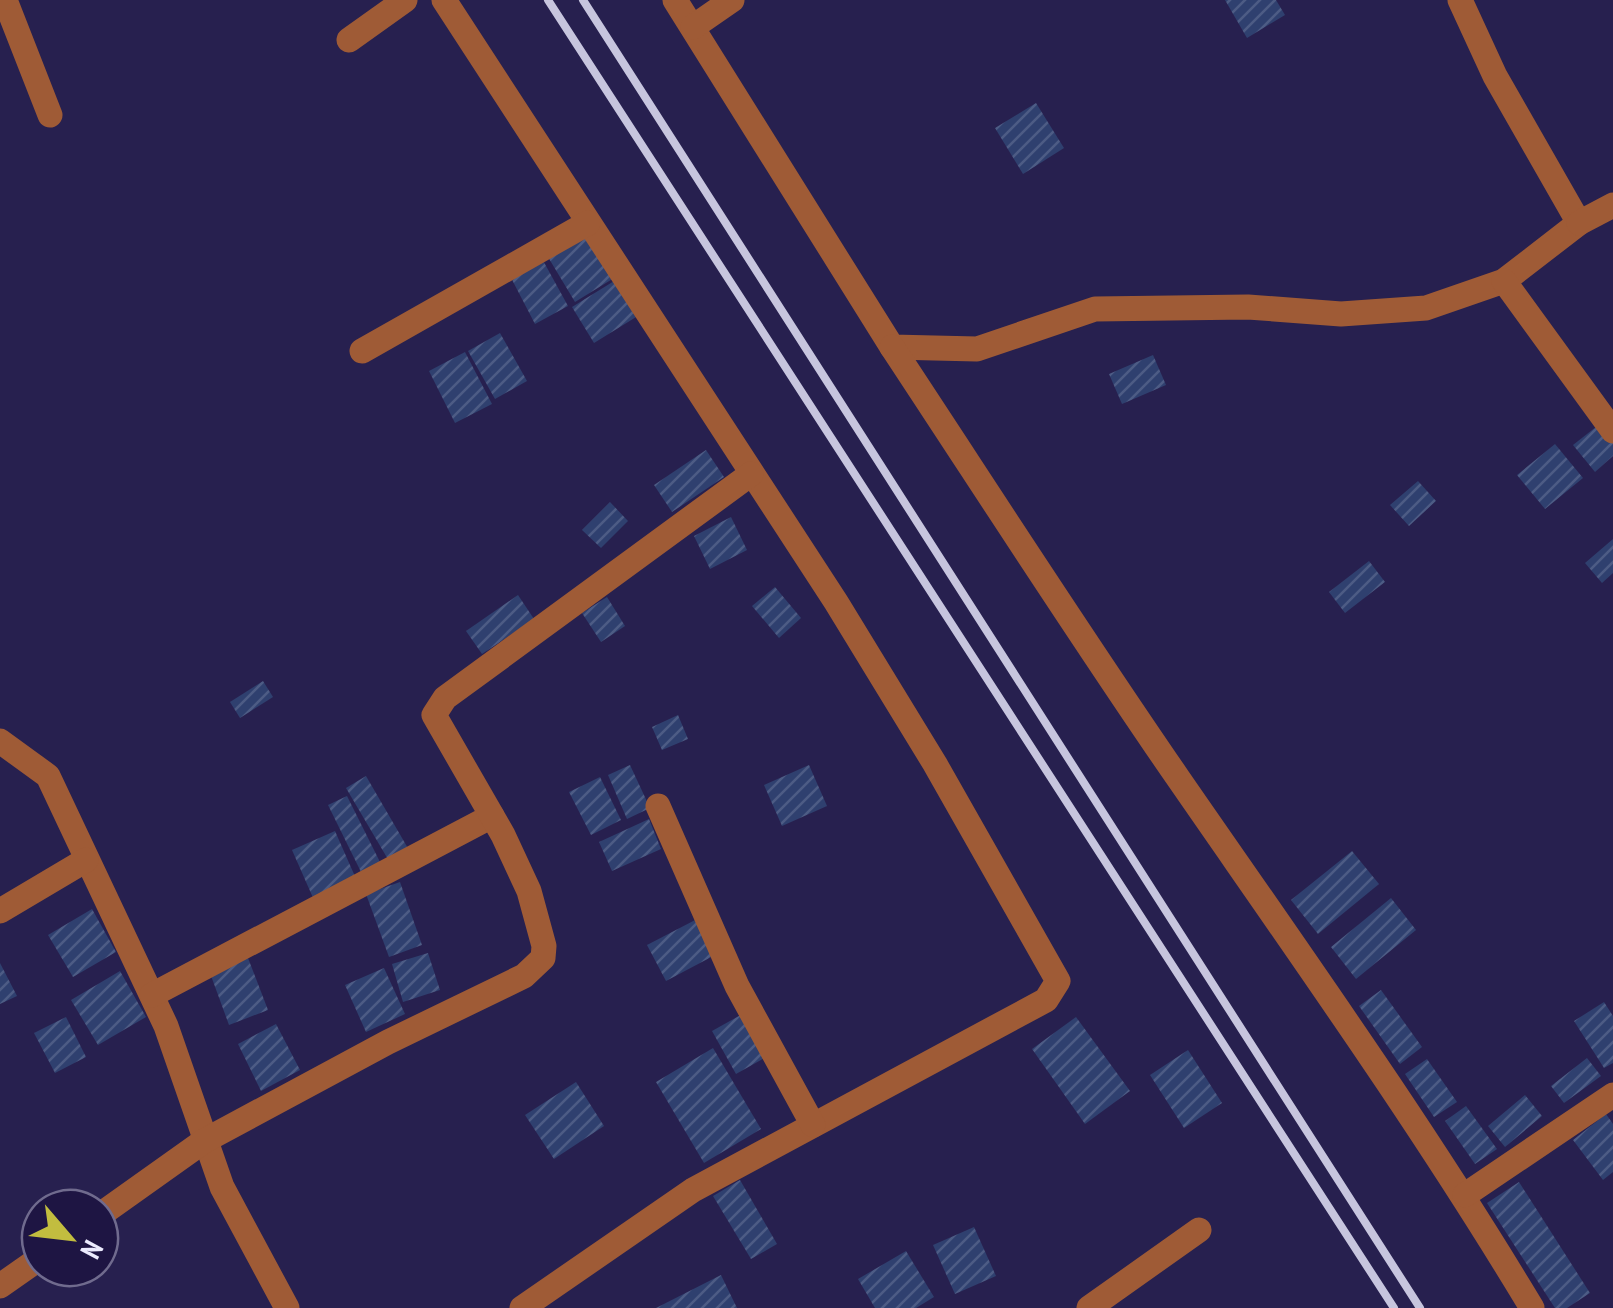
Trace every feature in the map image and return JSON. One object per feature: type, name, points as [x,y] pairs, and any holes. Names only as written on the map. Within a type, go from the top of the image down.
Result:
[{"type":"street","points":[[4,0],[50,115]]},
{"type":"street","points":[[349,40],[405,0]]},
{"type":"street","points":[[444,0],[925,748],[1058,981],[1046,1000],[693,1190],[522,1308]]},
{"type":"street","points":[[675,0],[892,347],[1177,776],[1333,997],[1465,1195],[1532,1308]]},
{"type":"street","points":[[693,27],[732,0]]},
{"type":"street","points":[[1460,0],[1495,76],[1578,222]]},
{"type":"street","points":[[892,347],[977,348],[1095,309],[1248,307],[1341,314],[1426,308],[1504,281],[1578,222],[1613,205]]},
{"type":"street","points":[[362,352],[588,224]]},
{"type":"street","points":[[1504,281],[1613,431]]},
{"type":"street","points":[[120,1201],[204,1142],[388,1042],[524,976],[538,965],[544,946],[529,891],[492,816],[435,724],[438,706],[751,474]]},
{"type":"street","points":[[0,741],[48,776],[152,995],[194,1098],[204,1142],[222,1187],[287,1308]]},
{"type":"street","points":[[658,806],[737,986],[813,1126]]},
{"type":"street","points":[[152,995],[492,816]]},
{"type":"street","points":[[0,910],[86,860]]},
{"type":"street","points":[[1465,1195],[1613,1095]]},
{"type":"street","points":[[1091,1308],[1199,1230]]},
{"type":"building","points":[[1225,0],[1276,0],[1285,15],[1247,38]]},
{"type":"building","points":[[1036,103],[1064,148],[1023,174],[995,128]]},
{"type":"building","points":[[583,228],[614,278],[575,302],[545,252]]},
{"type":"building","points":[[540,255],[568,306],[535,324],[508,272]]},
{"type":"building","points":[[619,278],[641,314],[594,343],[572,307]]},
{"type":"building","points":[[500,333],[527,381],[495,399],[468,351]]},
{"type":"building","points":[[465,352],[492,404],[455,423],[429,371]]},
{"type":"building","points":[[1153,355],[1166,385],[1122,404],[1109,374]]},
{"type":"building","points":[[1601,423],[1613,438],[1613,456],[1595,472],[1573,445]]},
{"type":"building","points":[[1555,444],[1583,478],[1545,509],[1517,475]]},
{"type":"building","points":[[706,450],[724,477],[672,512],[654,485]]},
{"type":"building","points":[[1418,481],[1436,501],[1409,526],[1390,505]]},
{"type":"building","points":[[610,502],[628,521],[601,548],[582,530]]},
{"type":"building","points":[[731,517],[747,550],[710,569],[694,536]]},
{"type":"building","points":[[1613,539],[1613,573],[1602,583],[1585,563]]},
{"type":"building","points":[[1369,561],[1385,582],[1345,613],[1329,592]]},
{"type":"building","points":[[775,587],[801,618],[779,638],[752,606]]},
{"type":"building","points":[[518,595],[534,619],[482,654],[466,631]]},
{"type":"building","points":[[607,597],[625,626],[601,642],[582,613]]},
{"type":"building","points":[[263,681],[273,697],[240,718],[230,702]]},
{"type":"building","points":[[678,715],[688,739],[662,750],[652,727]]},
{"type":"building","points":[[630,765],[650,808],[627,819],[608,775]]},
{"type":"building","points":[[809,765],[827,806],[782,826],[764,785]]},
{"type":"building","points":[[366,776],[409,850],[389,861],[346,788]]},
{"type":"building","points":[[600,777],[621,820],[591,835],[569,792]]},
{"type":"building","points":[[347,796],[381,864],[362,874],[328,805]]},
{"type":"building","points":[[649,819],[661,849],[612,871],[599,842]]},
{"type":"building","points":[[335,831],[357,881],[314,900],[292,850]]},
{"type":"building","points":[[1352,851],[1379,884],[1318,934],[1291,900]]},
{"type":"building","points":[[400,882],[422,945],[389,957],[366,894]]},
{"type":"building","points":[[1391,898],[1416,930],[1356,979],[1331,947]]},
{"type":"building","points":[[92,909],[116,952],[73,977],[48,935]]},
{"type":"building","points":[[699,918],[717,954],[666,981],[647,945]]},
{"type":"building","points":[[428,953],[440,990],[403,1002],[392,964]]},
{"type":"building","points":[[248,958],[268,1010],[229,1025],[210,973]]},
{"type":"building","points":[[0,963],[17,996],[0,1004]]},
{"type":"building","points":[[384,968],[405,1014],[366,1032],[345,985]]},
{"type":"building","points":[[120,971],[146,1017],[98,1045],[71,1000]]},
{"type":"building","points":[[1381,990],[1422,1047],[1400,1064],[1359,1006]]},
{"type":"building","points":[[1604,1002],[1613,1016],[1613,1063],[1604,1068],[1574,1021]]},
{"type":"building","points":[[746,1012],[770,1055],[736,1074],[712,1031]]},
{"type":"building","points":[[66,1017],[86,1057],[55,1073],[34,1033]]},
{"type":"building","points":[[1076,1017],[1130,1091],[1085,1124],[1032,1049]]},
{"type":"building","points":[[276,1024],[300,1070],[261,1091],[238,1044]]},
{"type":"building","points":[[713,1048],[761,1129],[704,1163],[656,1082]]},
{"type":"building","points":[[1188,1050],[1222,1103],[1184,1128],[1150,1075]]},
{"type":"building","points":[[1587,1058],[1601,1076],[1564,1103],[1551,1086]]},
{"type":"building","points":[[1427,1059],[1457,1102],[1434,1117],[1405,1074]]},
{"type":"building","points":[[576,1082],[604,1126],[554,1159],[525,1115]]},
{"type":"building","points":[[1525,1095],[1542,1116],[1505,1147],[1488,1126]]},
{"type":"building","points":[[1466,1106],[1497,1149],[1475,1164],[1445,1121]]},
{"type":"building","points":[[1606,1114],[1613,1124],[1613,1172],[1603,1180],[1573,1140]]},
{"type":"building","points":[[740,1180],[777,1244],[751,1259],[713,1196]]},
{"type":"building","points":[[1519,1182],[1590,1293],[1567,1308],[1555,1308],[1487,1203]]},
{"type":"building","points":[[974,1227],[996,1276],[955,1294],[933,1245]]},
{"type":"building","points":[[906,1251],[934,1297],[916,1308],[875,1308],[858,1279]]},
{"type":"building","points":[[721,1275],[737,1308],[656,1308]]},
{"type":"railway","points":[[548,0],[1394,1308]]},
{"type":"railway","points":[[583,0],[1420,1308]]}]
